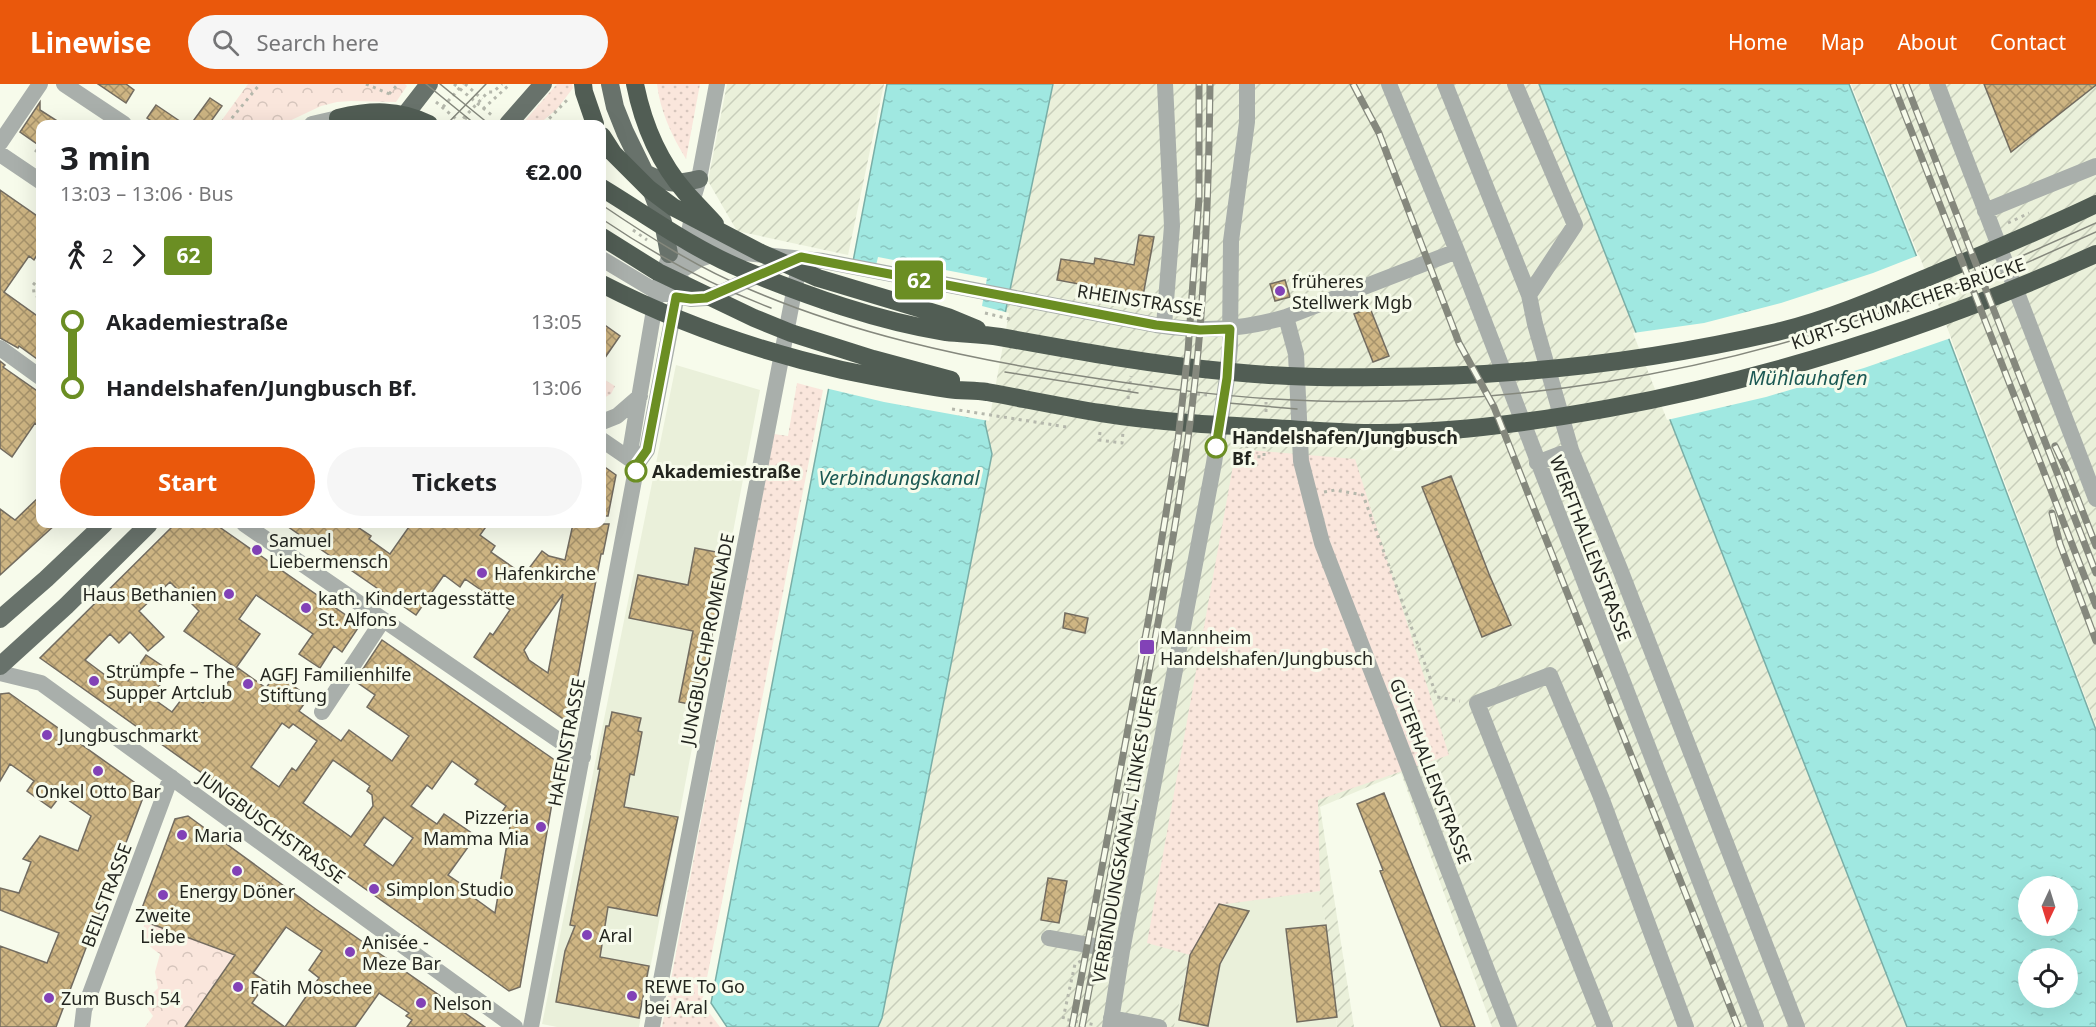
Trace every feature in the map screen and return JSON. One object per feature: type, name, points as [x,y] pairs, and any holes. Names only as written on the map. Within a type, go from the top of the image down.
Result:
[{"type":"highway","points":[[583,84],[594,120]]},
{"type":"highway","points":[[635,84],[644,122],[671,175],[723,232]]},
{"type":"highway","points":[[335,119],[375,111],[433,119]]},
{"type":"highway","points":[[606,142],[613,153],[649,189],[673,207],[762,253],[818,278],[948,317],[995,336]]},
{"type":"highway","points":[[606,191],[673,233],[740,268],[815,297],[879,316],[945,332],[995,336],[1150,363],[1235,373],[1322,378],[1425,377],[1527,372],[1660,356],[1780,331],[1874,300],[2048,227],[2096,204]]},
{"type":"highway","points":[[606,240],[658,272],[791,333],[873,359],[938,375],[982,391]]},
{"type":"highway","name":"KURT-SCHUMACHER-BRÜCKE","points":[[982,391],[1112,415],[1218,426],[1333,432],[1384,433],[1448,430],[1545,420],[1673,396],[1793,366],[1878,340],[1976,304],[2041,279],[2096,254]]},
{"type":"highway","points":[[606,286],[708,331],[770,352],[844,370],[950,390],[982,391]]},
{"type":"main road","points":[[401,120],[429,84]]},
{"type":"main road","points":[[504,120],[543,84]]},
{"type":"main road","points":[[610,84],[615,107],[645,173],[663,222],[669,254]]},
{"type":"main road","points":[[645,173],[663,182],[681,183],[699,179]]},
{"type":"main road","points":[[0,619],[100,528]]},
{"type":"main road","points":[[0,666],[66,606],[145,528]]},
{"type":"street","points":[[0,143],[40,84]]},
{"type":"street","points":[[64,84],[118,120]]},
{"type":"street","name":"HAFENSTRASSE","points":[[531,1027],[637,464],[647,450],[717,84]]},
{"type":"street","points":[[1164,326],[1172,226],[1165,84]]},
{"type":"street","name":"VERBINDUNGSKANAL, LINKES UFER","points":[[1110,1023],[1214,463],[1227,378],[1231,241],[1247,122],[1247,84]]},
{"type":"street","name":"WERFTHALLENSTRASSE","points":[[1389,84],[1457,251],[1756,1027]]},
{"type":"street","points":[[1445,84],[1529,295],[1571,450],[1620,569],[1797,1027]]},
{"type":"street","points":[[1515,84],[1575,225],[1529,295]]},
{"type":"street","points":[[1937,84],[2096,499]]},
{"type":"street","points":[[330,120],[343,120]]},
{"type":"street","points":[[0,154],[36,178]]},
{"type":"street","points":[[1985,211],[2096,166]]},
{"type":"street","points":[[691,216],[724,251],[726,267],[722,292]]},
{"type":"street","name":"HAFENSTRASSE","points":[[637,464],[631,446],[657,292],[669,254],[691,216]]},
{"type":"street","points":[[657,292],[682,270],[699,259],[724,251],[799,257]]},
{"type":"street","name":"RHEINSTRASSE","points":[[799,257],[1164,326],[1200,330],[1260,325],[1457,251]]},
{"type":"street","points":[[606,262],[657,292],[691,299],[706,298],[722,292],[799,257]]},
{"type":"street","name":"JUNGBUSCHPROMENADE","points":[[652,1027],[799,257]]},
{"type":"street","name":"GÜTERHALLENSTRASSE","points":[[1286,317],[1296,354],[1301,461],[1322,543],[1509,1027]]},
{"type":"street","points":[[0,348],[36,374]]},
{"type":"street","points":[[606,420],[616,416],[639,396]]},
{"type":"street","points":[[606,443],[637,464]]},
{"type":"street","points":[[1537,463],[1571,450]]},
{"type":"street","points":[[86,541],[91,528]]},
{"type":"street","points":[[250,528],[583,758]]},
{"type":"street","points":[[322,712],[383,620]]},
{"type":"street","name":"JUNGBUSCHSTRASSE","points":[[0,673],[41,683],[515,1027]]},
{"type":"street","points":[[1605,1027],[1477,703],[1550,675],[1601,797],[1686,1027]]},
{"type":"street","name":"BEILSTRASSE","points":[[82,1027],[84,1010],[171,777]]},
{"type":"street","points":[[1049,938],[1122,951]]},
{"type":"street","points":[[1110,1023],[1159,1027]]},
{"type":"path","points":[[230,120],[260,84]]},
{"type":"path","points":[[454,84],[499,120]]},
{"type":"path","points":[[433,119],[464,84],[482,99]]},
{"type":"path","points":[[462,120],[488,92],[493,92],[503,84],[508,86],[483,109]]},
{"type":"path","points":[[549,120],[570,98]]},
{"type":"path","points":[[453,116],[456,120]]},
{"type":"path","points":[[464,117],[467,120]]},
{"type":"path","points":[[2002,225],[2033,211]]},
{"type":"path","points":[[36,282],[33,285],[36,295]]},
{"type":"path","points":[[1126,408],[1131,374]]},
{"type":"path","points":[[1197,394],[1213,395]]},
{"type":"path","points":[[1100,432],[1099,440],[1122,443],[1124,425]]},
{"type":"path","points":[[1247,445],[1246,456],[1263,457]]},
{"type":"path","points":[[1344,491],[1363,495],[1437,697],[1477,703]]},
{"type":"path","points":[[1081,962],[1075,964],[1063,1019],[1092,1024]]},
{"type":"shaded area","points":[[727,84],[884,84],[848,255],[737,231],[708,181]]},
{"type":"shaded area","points":[[1053,84],[1539,84],[1907,1027],[1492,1027],[1401,773],[1320,807],[1354,1027],[1337,1027],[1326,925],[1319,891],[1219,905],[1190,955],[1174,1027],[878,1027],[882,1018],[992,454],[985,423],[1006,309]]},
{"type":"shaded area","points":[[1851,84],[2096,84],[2096,726],[1949,333]]},
{"type":"shaded area","points":[[676,365],[760,390],[639,1027],[557,1027],[542,1024]]},
{"type":"shaded area","points":[[1320,891],[1337,1027],[1174,1027],[1190,955],[1219,904]]},
{"type":"green space","points":[[248,84],[405,84],[407,86],[396,102],[337,102],[321,106],[291,120],[222,120]]},
{"type":"green space","points":[[557,84],[572,84],[573,88],[557,109],[544,120],[526,120]]},
{"type":"green space","points":[[657,84],[700,84],[686,159],[667,123]]},
{"type":"green space","points":[[606,381],[615,386],[611,394],[606,397]]},
{"type":"green space","points":[[797,383],[823,390],[702,1003],[720,1027],[662,1027],[774,434],[788,436]]},
{"type":"green space","points":[[1236,449],[1355,459],[1449,755],[1318,800],[1320,891],[1219,905],[1190,955],[1147,943]]},
{"type":"green space","points":[[145,921],[235,954],[184,1027],[145,1027],[153,1016],[146,1006],[153,1003],[153,993],[158,988],[155,972],[160,954],[144,937]]},
{"type":"water","name":"Verbindungskanal","points":[[887,84],[1053,84],[1006,309],[985,423],[992,454],[882,1018],[878,1027],[727,1027],[711,1003]]},
{"type":"water","name":"Mühlauhafen","points":[[1539,84],[1849,84],[1947,334],[2096,730],[2096,1027],[1907,1027]]},
{"type":"pier","points":[[1919,255],[1951,338],[1864,368],[1766,397],[1667,420],[1633,333],[1704,323],[1781,303],[1873,273]]},
{"type":"pier","points":[[878,257],[987,278],[982,306],[1009,313],[989,421],[884,402],[825,388],[849,266],[874,274]]},
{"type":"building","points":[[98,84],[126,84],[134,90],[126,103]]},
{"type":"building","points":[[1984,84],[2096,84],[2096,85],[2011,152]]},
{"type":"building","points":[[210,98],[222,106],[212,120],[194,120]]},
{"type":"building","points":[[40,102],[40,110],[56,120],[36,120],[36,143],[20,132]]},
{"type":"building","points":[[156,105],[178,120],[150,120],[147,118]]},
{"type":"building","points":[[0,190],[36,215],[36,257],[34,260],[29,256],[4,292],[36,315],[36,358],[19,346],[18,348],[0,338]]},
{"type":"building","points":[[1139,235],[1154,237],[1143,296],[1057,280],[1061,259],[1094,264],[1095,258],[1134,265]]},
{"type":"building","name":"früheres Stellwerk Mgb","points":[[1285,280],[1290,297],[1275,301],[1270,284]]},
{"type":"building","points":[[1370,308],[1389,356],[1373,362],[1354,314]]},
{"type":"building","points":[[606,326],[620,336],[606,356]]},
{"type":"building","points":[[0,361],[5,365],[3,367],[36,390],[36,424],[12,457],[0,448]]},
{"type":"building","points":[[606,468],[616,475],[608,516],[606,516]]},
{"type":"building","points":[[1451,476],[1511,625],[1482,637],[1422,487]]},
{"type":"building","points":[[36,500],[36,528],[52,528],[0,575],[0,509],[15,520]]},
{"type":"building","points":[[606,524],[609,524],[603,554],[601,554],[569,723],[474,657],[490,633],[493,635],[510,610],[465,579],[460,587],[444,575],[416,615],[290,528],[359,528],[371,536],[369,539],[390,554],[408,528],[485,528],[480,535],[495,546],[491,552],[524,575],[542,551],[549,556],[565,560],[572,528],[606,528]],"holes":[[[563,594],[548,673],[529,660],[524,650]]]},
{"type":"building","points":[[171,528],[221,528],[360,625],[342,652],[334,646],[320,668],[299,654],[313,634],[256,595],[239,619],[260,634],[236,668],[184,631],[199,611],[170,582],[139,611],[164,637],[148,651],[130,632],[119,643],[110,634],[85,660],[109,678],[114,671],[128,681],[146,655],[170,671],[151,697],[172,712],[187,692],[203,703],[210,693],[217,698],[238,668],[266,688],[276,674],[309,697],[299,711],[341,741],[349,730],[392,761],[409,736],[367,707],[375,695],[355,681],[382,640],[559,763],[520,987],[509,991],[40,658]],"holes":[[[282,723],[289,728],[293,724],[317,741],[296,771],[292,768],[279,787],[251,767]],[[333,760],[370,786],[367,791],[372,795],[373,806],[351,837],[303,803]],[[452,761],[478,780],[475,784],[506,806],[498,818],[511,821],[495,913],[459,887],[461,884],[448,875],[476,836],[444,814],[437,824],[411,806],[427,785],[432,789]],[[384,817],[413,838],[393,866],[364,845]]]},
{"type":"building","points":[[695,548],[727,554],[699,706],[679,702],[693,631],[629,618],[638,575],[688,585]]},
{"type":"building","points":[[1065,613],[1088,618],[1085,633],[1063,628]]},
{"type":"building","points":[[9,693],[141,787],[144,795],[56,1027],[0,1027],[0,946],[47,963],[59,933],[0,910],[0,888],[19,893],[31,862],[23,859],[40,836],[78,851],[91,816],[61,795],[51,808],[27,791],[34,781],[10,764],[0,781],[0,694]]},
{"type":"building","points":[[612,712],[641,718],[638,731],[642,732],[634,775],[630,774],[624,807],[678,817],[657,916],[608,907],[600,957],[649,966],[639,1018],[556,1002],[565,951],[575,926],[570,925],[606,726],[609,726]]},
{"type":"building","points":[[1384,793],[1475,1027],[1441,1027],[1380,871],[1383,870],[1357,804]]},
{"type":"building","points":[[188,816],[317,910],[485,1027],[407,1027],[412,1020],[406,1016],[409,1013],[379,993],[355,1027],[285,1027],[185,1027],[235,955],[138,919],[175,819]],"holes":[[[286,927],[322,951],[309,970],[319,978],[285,1027],[252,1003],[267,982],[253,973]]]},
{"type":"building","points":[[1048,878],[1067,881],[1059,923],[1041,920]]},
{"type":"building","points":[[1219,904],[1249,911],[1220,964],[1208,1026],[1179,1020],[1190,955]]},
{"type":"building","points":[[1326,925],[1337,1017],[1297,1022],[1286,929]]},
{"type":"tram line","points":[[426,84],[470,120]]},
{"type":"tram line","points":[[440,84],[484,120]]},
{"type":"tram line","points":[[451,120],[486,84]]},
{"type":"tram line","points":[[606,208],[674,251],[751,290],[828,319],[907,342],[987,360],[1161,388],[1317,401],[1389,401],[1531,392],[1602,383],[1672,370],[1742,354],[1879,313],[1989,270],[2096,223]]},
{"type":"tram line","points":[[606,222],[684,268],[771,308]]},
{"type":"tram line","points":[[1965,290],[2096,232]]},
{"type":"tram line","points":[[1886,319],[1931,303]]},
{"type":"tram line","points":[[1005,372],[1138,393]]},
{"type":"tram line","points":[[1228,403],[1297,409]]},
{"type":"railway","points":[[1072,1027],[1149,617],[1178,440],[1188,351],[1199,198],[1199,84]]},
{"type":"railway","points":[[1082,1027],[1173,540],[1187,446],[1203,285],[1210,84]]},
{"type":"railway","points":[[1353,84],[1379,133],[1459,343],[1494,407],[1738,1027]]},
{"type":"railway","points":[[1893,84],[2096,606]]},
{"type":"railway","points":[[1906,84],[2096,573]]},
{"type":"railway","points":[[2055,446],[2096,546]]},
{"type":"railway","points":[[2052,513],[2060,544],[2096,641]]},
{"type":"bus line","name":"62","points":[[636,471],[637,464],[647,450],[676,297],[706,298],[801,257],[1156,325],[1200,330],[1230,329],[1227,378],[1216,447]]},
{"type":"place","name":"früheres Stellwerk Mgb","points":[[1280,291]]},
{"type":"place","name":"Handelshafen/Jungbusch Bf.","points":[[1216,447]]},
{"type":"place","name":"Akademiestraße","points":[[636,471]]},
{"type":"place","name":"Samuel Liebermensch","points":[[257,550]]},
{"type":"place","name":"Hafenkirche","points":[[482,573]]},
{"type":"place","name":"Haus Bethanien","points":[[229,594]]},
{"type":"place","name":"kath. Kindertagesstätte St. Alfons","points":[[306,608]]},
{"type":"place","name":"Mannheim Handelshafen/Jungbusch","points":[[1147,647]]},
{"type":"place","name":"Strümpfe – The Supper Artclub","points":[[94,681]]},
{"type":"place","name":"AGFJ Familienhilfe Stiftung","points":[[248,684]]},
{"type":"place","name":"Jungbuschmarkt","points":[[47,735]]},
{"type":"place","name":"Onkel Otto Bar","points":[[98,771]]},
{"type":"place","name":"Pizzeria Mamma Mia","points":[[541,827]]},
{"type":"place","name":"Maria","points":[[182,835]]},
{"type":"place","name":"Energy Döner","points":[[237,871]]},
{"type":"place","name":"Simplon Studio","points":[[374,889]]},
{"type":"place","name":"Zweite Liebe","points":[[163,895]]},
{"type":"place","name":"Aral","points":[[587,935]]},
{"type":"place","name":"Anisée - Meze Bar","points":[[350,952]]},
{"type":"place","name":"Fatih Moschee","points":[[238,987]]},
{"type":"place","name":"REWE To Go bei Aral","points":[[632,996]]},
{"type":"place","name":"Zum Busch 54","points":[[49,998]]},
{"type":"place","name":"Nelson","points":[[421,1003]]}]
